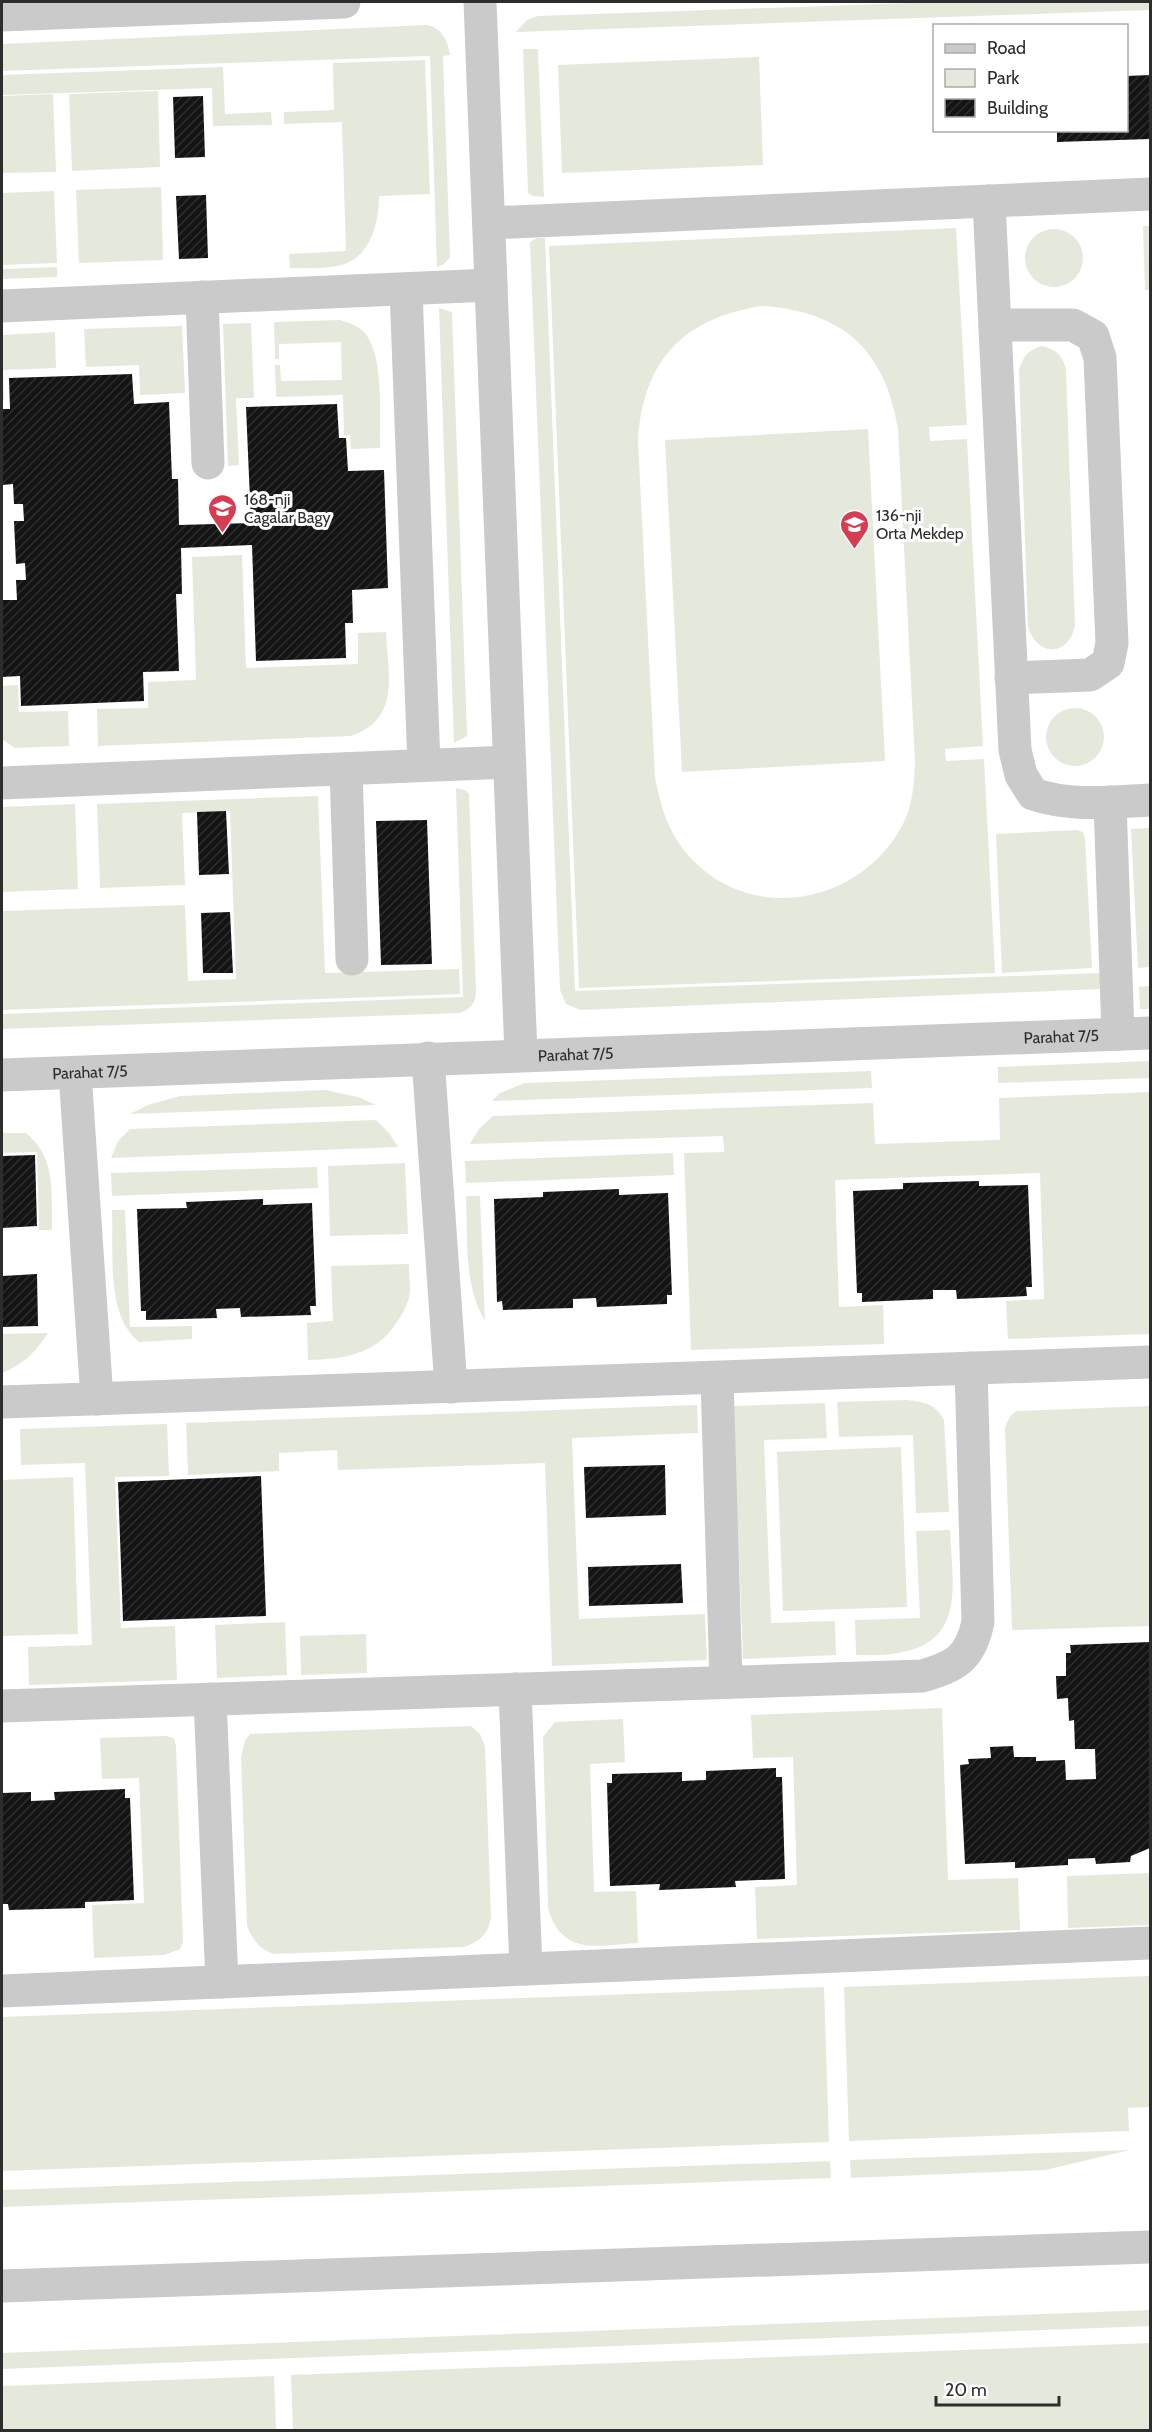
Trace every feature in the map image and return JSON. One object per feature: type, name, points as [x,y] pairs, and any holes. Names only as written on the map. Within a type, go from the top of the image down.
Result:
[{"type":"street","points":[[2,15],[344,2]]},
{"type":"street","points":[[480,2],[521,1055]]},
{"type":"street","points":[[489,223],[1150,194]]},
{"type":"street","points":[[989,201],[1015,750],[1021,775],[1033,794],[1055,801],[1150,800]]},
{"type":"street","points":[[2,306],[491,285]]},
{"type":"street","points":[[406,289],[424,765]]},
{"type":"street","points":[[202,297],[208,463]]},
{"type":"street","points":[[994,325],[1073,325],[1093,336],[1100,358],[1112,643],[1108,663],[1090,675],[1011,678]]},
{"type":"street","points":[[2,783],[509,762]]},
{"type":"street","points":[[346,769],[352,959]]},
{"type":"street","points":[[1110,802],[1119,1034]]},
{"type":"street","name":"Parahat 7/5","points":[[2,1075],[1150,1033]]},
{"type":"street","points":[[428,1058],[451,1387]]},
{"type":"street","points":[[75,1072],[97,1399]]},
{"type":"street","points":[[2,1402],[1150,1362]]},
{"type":"street","points":[[2,1706],[922,1676],[945,1670],[964,1658],[974,1642],[978,1622],[970,1368]]},
{"type":"street","points":[[717,1378],[726,1682]]},
{"type":"street","points":[[515,1689],[526,1970]]},
{"type":"street","points":[[210,1699],[222,1982]]},
{"type":"street","points":[[2,1991],[1150,1943]]},
{"type":"street","points":[[2,2286],[1150,2247]]},
{"type":"green space","points":[[937,2],[1150,2],[1150,10],[516,32],[527,20],[538,16]]},
{"type":"green space","points":[[427,25],[440,32],[448,45],[450,55],[443,56],[450,257],[444,264],[437,267],[430,56],[2,71],[2,44]]},
{"type":"green space","points":[[523,49],[538,49],[544,197],[528,193]]},
{"type":"green space","points":[[759,57],[763,165],[562,173],[558,65]]},
{"type":"green space","points":[[425,60],[430,194],[379,196],[374,229],[365,249],[357,256],[337,266],[290,268],[289,254],[346,251],[342,122],[284,124],[284,112],[334,110],[333,63]]},
{"type":"green space","points":[[223,67],[225,114],[271,112],[272,125],[213,126],[212,88],[2,95],[2,75]]},
{"type":"green space","points":[[158,91],[160,167],[72,171],[69,94]]},
{"type":"green space","points":[[53,94],[56,172],[2,173],[2,96]]},
{"type":"green space","points":[[161,187],[163,260],[79,263],[76,190]]},
{"type":"green space","points":[[54,191],[57,263],[2,265],[2,193]]},
{"type":"green space","points":[[1143,226],[1150,226],[1150,290],[1145,290]]},
{"type":"green space","points":[[956,228],[967,425],[929,427],[930,441],[967,439],[983,746],[945,749],[946,761],[984,759],[995,973],[579,988],[549,246]],"holes":[[[761,306],[790,309],[815,316],[837,326],[855,339],[870,356],[892,401],[898,429],[915,762],[913,792],[908,813],[887,849],[863,871],[835,887],[805,896],[774,898],[743,892],[714,878],[681,846],[662,808],[655,776],[638,441],[641,413],[648,388],[658,367],[672,348],[689,333],[709,321],[733,312]]]},
{"type":"green space","points":[[1048,229],[1060,229],[1075,237],[1083,252],[1083,264],[1075,279],[1060,287],[1048,287],[1033,279],[1025,264],[1025,252],[1033,237]]},
{"type":"green space","points":[[537,238],[545,238],[575,991],[1100,973],[1100,989],[580,1010],[566,1004],[560,990],[530,242]]},
{"type":"green space","points":[[57,267],[57,277],[2,279],[2,269]]},
{"type":"green space","points":[[439,308],[452,312],[467,736],[454,743]]},
{"type":"green space","points":[[340,320],[365,333],[376,358],[380,389],[380,448],[351,449],[350,435],[344,435],[343,395],[276,397],[275,365],[280,365],[281,381],[342,380],[341,342],[279,344],[279,359],[275,359],[274,322]]},
{"type":"green space","points":[[251,323],[254,398],[236,398],[239,465],[228,466],[223,324]]},
{"type":"green space","points":[[182,326],[185,393],[140,395],[139,365],[86,367],[84,329]]},
{"type":"green space","points":[[55,332],[56,368],[3,370],[4,399],[2,400],[2,335]]},
{"type":"green space","points":[[1042,346],[1058,354],[1066,369],[1075,626],[1066,643],[1059,648],[1052,649],[1038,644],[1028,627],[1019,370],[1027,354]]},
{"type":"green space","points":[[868,429],[885,761],[682,772],[665,440]]},
{"type":"green space","points":[[242,555],[246,668],[358,664],[358,633],[386,632],[388,693],[385,707],[378,718],[367,728],[351,736],[98,746],[97,709],[148,708],[148,682],[196,680],[192,557]]},
{"type":"green space","points":[[18,685],[19,712],[68,711],[69,746],[15,748],[2,739],[2,686]]},
{"type":"green space","points":[[1069,708],[1081,708],[1096,716],[1104,731],[1104,743],[1096,758],[1081,766],[1069,766],[1054,758],[1046,743],[1046,731],[1054,716]]},
{"type":"green space","points":[[456,788],[465,790],[469,794],[476,994],[473,1003],[464,1011],[460,1013],[2,1029],[2,1014],[463,997]]},
{"type":"green space","points":[[318,796],[325,973],[459,969],[460,994],[2,1010],[2,911],[185,905],[188,981],[236,979],[230,811],[182,813],[185,885],[100,888],[97,804]]},
{"type":"green space","points":[[75,804],[78,889],[2,892],[2,807]]},
{"type":"green space","points":[[1150,828],[1150,967],[1138,968],[1131,829]]},
{"type":"green space","points":[[1076,830],[1083,832],[1085,838],[1092,968],[1002,973],[996,834]]},
{"type":"green space","points":[[1150,986],[1150,1009],[1140,1009],[1139,987]]},
{"type":"green space","points":[[1150,1061],[1150,1078],[998,1083],[998,1067]]},
{"type":"green space","points":[[871,1071],[872,1088],[492,1101],[500,1093],[525,1083]]},
{"type":"green space","points":[[325,1090],[358,1097],[376,1105],[130,1114],[148,1105],[180,1096]]},
{"type":"green space","points":[[1150,1092],[1150,1334],[1008,1339],[1006,1301],[1044,1299],[1040,1173],[835,1180],[839,1307],[883,1305],[884,1344],[691,1350],[684,1153],[724,1152],[723,1136],[470,1144],[479,1129],[493,1116],[873,1103],[875,1144],[1000,1140],[999,1098]]},
{"type":"green space","points":[[376,1120],[389,1133],[398,1147],[111,1158],[118,1141],[130,1129]]},
{"type":"green space","points":[[2,1133],[26,1133],[43,1154],[48,1165],[52,1189],[52,1230],[39,1230],[37,1152],[2,1153]]},
{"type":"green space","points":[[673,1153],[674,1175],[466,1183],[465,1161]]},
{"type":"green space","points":[[405,1163],[408,1234],[330,1236],[328,1166]]},
{"type":"green space","points":[[317,1167],[318,1188],[112,1196],[111,1173]]},
{"type":"green space","points":[[466,1196],[480,1196],[485,1321],[473,1292],[470,1276]]},
{"type":"green space","points":[[112,1210],[125,1210],[130,1327],[192,1326],[192,1339],[139,1342],[128,1330],[116,1299],[112,1262]]},
{"type":"green space","points":[[409,1264],[408,1300],[389,1333],[379,1342],[358,1353],[308,1360],[307,1323],[333,1321],[331,1266]]},
{"type":"green space","points":[[48,1333],[28,1357],[2,1373],[2,1334]]},
{"type":"green space","points":[[907,1400],[933,1407],[944,1420],[949,1512],[916,1513],[913,1435],[839,1437],[837,1402]]},
{"type":"green space","points":[[825,1403],[827,1438],[764,1440],[771,1623],[835,1621],[836,1655],[743,1659],[733,1406]]},
{"type":"green space","points":[[697,1405],[698,1433],[572,1438],[579,1619],[705,1614],[707,1660],[552,1666],[545,1463],[338,1470],[337,1450],[279,1453],[279,1471],[188,1475],[186,1423]]},
{"type":"green space","points":[[1150,1406],[1150,1626],[1012,1630],[1005,1429],[1009,1418],[1017,1411]]},
{"type":"green space","points":[[167,1424],[169,1476],[115,1477],[121,1628],[175,1626],[177,1680],[29,1685],[28,1647],[92,1645],[85,1463],[21,1465],[20,1429]]},
{"type":"green space","points":[[901,1447],[907,1607],[783,1611],[777,1452]]},
{"type":"green space","points":[[73,1477],[78,1634],[2,1636],[2,1480]]},
{"type":"green space","points":[[950,1530],[953,1589],[951,1607],[936,1637],[920,1647],[898,1653],[856,1655],[855,1620],[920,1618],[916,1531]]},
{"type":"green space","points":[[285,1622],[287,1675],[217,1678],[215,1625]]},
{"type":"green space","points":[[366,1634],[367,1673],[301,1675],[300,1636]]},
{"type":"green space","points":[[942,1708],[948,1880],[1018,1878],[1020,1930],[757,1939],[755,1887],[797,1885],[793,1757],[753,1758],[751,1715]]},
{"type":"green space","points":[[623,1719],[625,1762],[590,1764],[594,1892],[636,1891],[638,1943],[583,1945],[562,1934],[554,1924],[548,1908],[543,1737],[555,1722]]},
{"type":"green space","points":[[471,1726],[480,1734],[485,1746],[491,1916],[483,1936],[464,1947],[274,1954],[261,1947],[254,1940],[247,1926],[241,1758],[245,1740],[250,1734]]},
{"type":"green space","points":[[166,1736],[174,1738],[176,1746],[183,1942],[180,1949],[164,1955],[94,1958],[92,1905],[144,1903],[139,1778],[102,1779],[100,1738]]},
{"type":"green space","points":[[1150,1873],[1150,1925],[1068,1928],[1067,1876]]},
{"type":"green space","points":[[1150,1976],[1150,2107],[1128,2108],[1129,2131],[849,2141],[844,1987]]},
{"type":"green space","points":[[824,1987],[829,2142],[2,2171],[2,2017]]},
{"type":"green space","points":[[1130,2150],[1045,2170],[851,2178],[850,2160]]},
{"type":"green space","points":[[830,2161],[831,2178],[2,2207],[2,2190]]},
{"type":"green space","points":[[1150,2310],[1150,2326],[2,2369],[2,2353]]},
{"type":"green space","points":[[1150,2343],[1150,2430],[293,2430],[291,2375]]},
{"type":"green space","points":[[274,2376],[276,2430],[2,2430],[2,2386]]},
{"type":"building","points":[[1150,75],[1150,139],[1057,142],[1057,132],[1128,132],[1128,76]]},
{"type":"building","points":[[203,96],[205,157],[175,158],[173,97]]},
{"type":"building","points":[[206,195],[208,258],[179,259],[176,196]]},
{"type":"building","points":[[132,374],[134,404],[169,402],[172,479],[178,479],[179,525],[251,523],[246,407],[337,404],[339,438],[346,438],[348,471],[384,470],[388,588],[352,590],[353,623],[345,623],[346,658],[256,661],[252,545],[181,548],[182,594],[176,594],[179,671],[143,672],[144,701],[21,706],[20,676],[2,677],[2,600],[17,600],[16,580],[26,580],[25,563],[16,564],[14,521],[24,521],[23,504],[14,504],[13,484],[2,485],[2,409],[10,409],[9,378]]},
{"type":"building","points":[[226,811],[229,874],[199,875],[197,812]]},
{"type":"building","points":[[427,820],[432,964],[381,965],[376,821]]},
{"type":"building","points":[[230,912],[233,973],[203,973],[201,913]]},
{"type":"building","points":[[35,1155],[37,1226],[2,1228],[2,1156]]},
{"type":"building","points":[[979,1181],[979,1186],[1028,1185],[1032,1287],[1026,1287],[1027,1296],[957,1299],[956,1290],[933,1290],[933,1299],[862,1302],[862,1293],[857,1293],[853,1191],[903,1189],[903,1183]]},
{"type":"building","points":[[619,1189],[619,1195],[668,1193],[672,1295],[667,1295],[667,1304],[597,1307],[596,1298],[573,1299],[573,1308],[503,1310],[502,1301],[497,1302],[494,1199],[543,1197],[543,1192]]},
{"type":"building","points":[[263,1199],[263,1205],[312,1203],[316,1306],[310,1306],[311,1315],[241,1317],[240,1308],[216,1309],[217,1318],[146,1320],[146,1311],[141,1311],[137,1209],[187,1208],[186,1202]]},
{"type":"building","points":[[37,1274],[38,1326],[2,1327],[2,1276]]},
{"type":"building","points":[[665,1465],[666,1515],[586,1518],[584,1467]]},
{"type":"building","points":[[261,1476],[266,1616],[123,1621],[118,1482]]},
{"type":"building","points":[[681,1564],[683,1603],[589,1606],[588,1567]]},
{"type":"building","points":[[1150,1642],[1150,1848],[1131,1856],[1130,1862],[1096,1864],[1095,1858],[1068,1859],[1068,1865],[1015,1868],[1015,1862],[965,1864],[960,1765],[969,1764],[968,1759],[991,1758],[990,1747],[1013,1746],[1014,1757],[1036,1757],[1036,1761],[1065,1760],[1066,1780],[1096,1779],[1095,1749],[1075,1749],[1074,1720],[1069,1721],[1068,1698],[1057,1699],[1056,1676],[1066,1676],[1066,1653],[1071,1653],[1070,1645]]},
{"type":"building","points":[[776,1768],[776,1777],[782,1777],[785,1879],[735,1881],[736,1887],[659,1890],[660,1884],[610,1886],[607,1783],[612,1783],[612,1774],[682,1772],[682,1781],[706,1780],[706,1771]]},
{"type":"building","points":[[125,1789],[125,1798],[130,1798],[134,1900],[85,1902],[85,1908],[9,1910],[8,1904],[2,1904],[2,1793],[31,1792],[31,1801],[55,1800],[54,1792]]},
{"type":"place","name":"168-nji Cagalar Bagy","points":[[223,534]]},
{"type":"place","name":"136-nji Orta Mekdep","points":[[855,550]]}]
